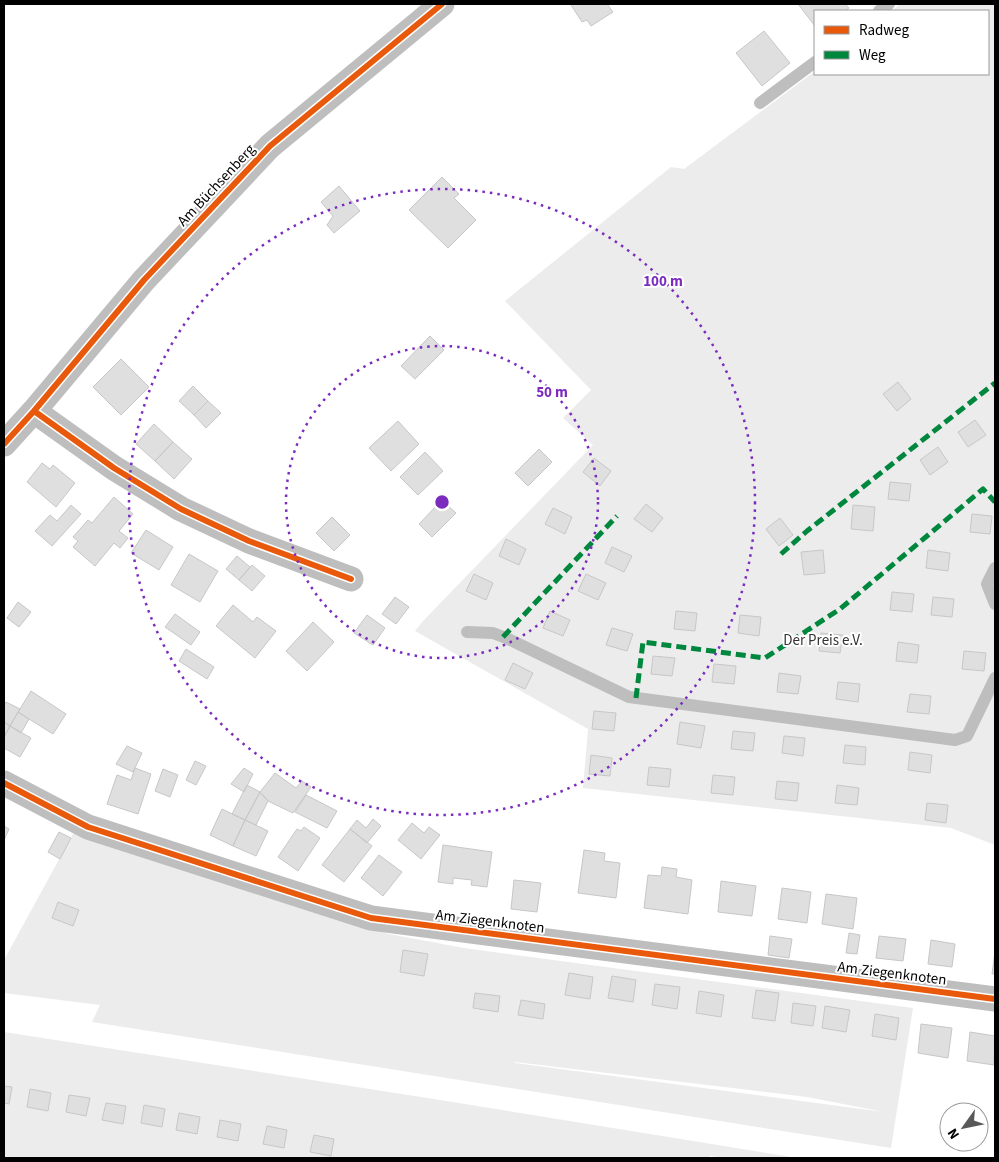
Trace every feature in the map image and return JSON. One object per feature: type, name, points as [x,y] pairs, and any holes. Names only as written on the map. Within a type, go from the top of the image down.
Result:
[{"type":"street","name":"Am Büchsenberg","points":[[4,444],[144,280],[270,146],[442,4]]},
{"type":"street","points":[[34,411],[114,468],[181,510],[249,542],[351,579]]},
{"type":"street","name":"Am Ziegenknoten","points":[[4,783],[88,827],[371,918],[995,999]]},
{"type":"lane","points":[[760,103],[814,63]]},
{"type":"lane","points":[[995,568],[987,584],[995,604]]},
{"type":"lane","points":[[467,632],[493,633],[506,638],[629,697],[955,740],[967,736],[995,678]]},
{"type":"green space","name":"Der Preis e.V.","points":[[900,4],[995,4],[995,845],[951,828],[583,788],[588,729],[415,631],[593,445],[563,418],[591,390],[505,301],[671,167],[684,169],[814,72],[814,75],[989,75],[989,10],[892,10]]},
{"type":"green space","points":[[74,832],[389,934],[464,948],[913,1008],[891,1148],[92,1022],[100,1005],[4,993],[4,960]],"holes":[[[515,1062],[807,1097],[884,1112]]]},
{"type":"green space","points":[[4,1032],[798,1158],[723,1158],[710,1156],[708,1158],[4,1158]]},
{"type":"building","points":[[572,4],[607,4],[613,12],[591,26],[587,20],[582,22]]},
{"type":"building","points":[[798,4],[845,4],[849,8],[846,10],[814,10],[814,25]]},
{"type":"building","points":[[764,31],[790,63],[762,86],[736,53]]},
{"type":"building","points":[[442,177],[459,194],[454,198],[476,220],[448,248],[409,210]]},
{"type":"building","points":[[339,186],[360,211],[334,233],[327,225],[333,216],[321,202]]},
{"type":"building","points":[[430,336],[444,350],[415,379],[401,366]]},
{"type":"building","points":[[121,359],[149,387],[121,415],[93,387]]},
{"type":"building","points":[[898,382],[911,399],[897,411],[883,394]]},
{"type":"building","points":[[193,386],[208,401],[194,415],[179,401]]},
{"type":"building","points":[[208,401],[221,413],[206,428],[194,415]]},
{"type":"building","points":[[975,420],[986,435],[968,447],[958,432]]},
{"type":"building","points":[[398,421],[419,444],[391,471],[369,448]]},
{"type":"building","points":[[154,424],[173,442],[155,461],[136,444]]},
{"type":"building","points":[[173,442],[192,459],[174,479],[155,461]]},
{"type":"building","points":[[938,447],[948,462],[930,475],[920,460]]},
{"type":"building","points":[[539,449],[552,462],[528,486],[515,473]]},
{"type":"building","points":[[425,452],[443,471],[418,495],[400,477]]},
{"type":"building","points":[[594,458],[611,471],[600,486],[583,472]]},
{"type":"building","points":[[42,463],[50,469],[53,465],[75,483],[56,507],[27,482]]},
{"type":"building","points":[[890,482],[911,484],[909,501],[888,499]]},
{"type":"building","points":[[114,497],[133,514],[119,531],[128,538],[120,548],[114,543],[95,566],[73,547],[78,541],[73,537],[88,520],[92,523]]},
{"type":"building","points":[[442,500],[456,513],[432,537],[419,524]]},
{"type":"building","points":[[646,504],[663,518],[652,532],[634,519]]},
{"type":"building","points":[[71,505],[81,514],[52,546],[35,531],[50,515],[57,521]]},
{"type":"building","points":[[853,505],[875,507],[873,531],[851,529]]},
{"type":"building","points":[[553,508],[572,517],[565,534],[545,524]]},
{"type":"building","points":[[972,514],[992,516],[990,534],[970,532]]},
{"type":"building","points":[[332,517],[350,535],[334,551],[316,533]]},
{"type":"building","points":[[780,518],[793,535],[779,546],[766,529]]},
{"type":"building","points":[[146,530],[173,547],[159,570],[131,553]]},
{"type":"building","points":[[506,539],[526,549],[519,565],[499,556]]},
{"type":"building","points":[[612,547],[632,556],[624,572],[605,563]]},
{"type":"building","points":[[823,550],[825,573],[804,575],[801,552]]},
{"type":"building","points":[[928,550],[950,553],[948,571],[926,568]]},
{"type":"building","points":[[189,554],[218,571],[200,602],[171,585]]},
{"type":"building","points":[[237,556],[250,567],[239,580],[226,569]]},
{"type":"building","points":[[252,565],[265,576],[252,591],[239,580]]},
{"type":"building","points":[[474,574],[493,583],[486,600],[466,591]]},
{"type":"building","points":[[586,574],[606,583],[598,600],[578,591]]},
{"type":"building","points":[[892,592],[914,594],[912,612],[890,610]]},
{"type":"building","points":[[395,597],[409,607],[396,624],[382,614]]},
{"type":"building","points":[[933,597],[954,599],[952,617],[931,615]]},
{"type":"building","points":[[18,602],[31,612],[19,627],[7,618]]},
{"type":"building","points":[[233,605],[253,622],[257,617],[276,631],[255,658],[216,626]]},
{"type":"building","points":[[550,611],[570,620],[563,636],[543,628]]},
{"type":"building","points":[[676,611],[697,613],[695,631],[674,629]]},
{"type":"building","points":[[175,614],[200,632],[191,645],[165,627]]},
{"type":"building","points":[[367,615],[385,628],[373,645],[354,633]]},
{"type":"building","points":[[740,615],[761,617],[759,636],[738,633]]},
{"type":"building","points":[[313,622],[334,642],[307,671],[286,651]]},
{"type":"building","points":[[612,628],[633,634],[627,651],[606,645]]},
{"type":"building","points":[[821,633],[843,635],[840,653],[819,651]]},
{"type":"building","points":[[898,642],[919,645],[917,663],[896,661]]},
{"type":"building","points":[[186,649],[214,667],[207,679],[179,661]]},
{"type":"building","points":[[964,651],[986,653],[984,671],[962,669]]},
{"type":"building","points":[[653,656],[675,658],[672,676],[651,674]]},
{"type":"building","points":[[513,663],[533,673],[525,689],[505,680]]},
{"type":"building","points":[[714,664],[736,666],[734,684],[712,682]]},
{"type":"building","points":[[779,673],[801,676],[798,694],[777,692]]},
{"type":"building","points":[[838,682],[860,684],[858,702],[836,699]]},
{"type":"building","points":[[31,691],[66,714],[53,734],[18,712]]},
{"type":"building","points":[[910,694],[931,696],[929,714],[907,712]]},
{"type":"building","points":[[6,702],[20,709],[10,726],[4,722],[4,705]]},
{"type":"building","points":[[594,711],[616,713],[614,731],[592,729]]},
{"type":"building","points":[[18,712],[29,719],[21,733],[10,726]]},
{"type":"building","points":[[4,722],[10,726],[4,737]]},
{"type":"building","points":[[680,722],[705,726],[701,748],[677,744]]},
{"type":"building","points":[[10,726],[31,738],[20,757],[4,748],[4,737]]},
{"type":"building","points":[[733,731],[755,733],[753,751],[731,749]]},
{"type":"building","points":[[784,736],[805,738],[803,756],[782,753]]},
{"type":"building","points":[[845,745],[866,747],[865,765],[843,763]]},
{"type":"building","points":[[127,746],[142,753],[133,772],[116,764]]},
{"type":"building","points":[[910,752],[932,755],[930,773],[908,770]]},
{"type":"building","points":[[591,755],[612,758],[610,776],[589,774]]},
{"type":"building","points":[[195,761],[206,766],[196,785],[186,780]]},
{"type":"building","points":[[649,767],[671,769],[669,787],[647,785]]},
{"type":"building","points":[[135,768],[151,774],[138,814],[107,804],[117,775],[131,780]]},
{"type":"building","points":[[244,768],[253,774],[244,792],[231,784]]},
{"type":"building","points":[[163,769],[178,775],[170,797],[155,791]]},
{"type":"building","points":[[275,773],[296,788],[302,781],[311,787],[293,813],[268,801],[260,792]]},
{"type":"building","points":[[713,775],[735,777],[733,795],[711,793]]},
{"type":"building","points":[[777,781],[799,783],[797,801],[775,799]]},
{"type":"building","points":[[247,785],[260,792],[245,820],[232,814]]},
{"type":"building","points":[[837,785],[859,788],[857,805],[835,803]]},
{"type":"building","points":[[260,792],[268,801],[256,825],[245,820]]},
{"type":"building","points":[[306,795],[337,811],[327,828],[295,812]]},
{"type":"building","points":[[927,803],[948,805],[946,823],[925,820]]},
{"type":"building","points":[[222,809],[245,820],[233,846],[210,835]]},
{"type":"building","points":[[373,819],[381,826],[367,843],[350,829],[357,820],[366,828]]},
{"type":"building","points":[[245,820],[268,831],[256,856],[233,846]]},
{"type":"building","points":[[412,823],[424,833],[429,827],[440,835],[421,859],[398,840]]},
{"type":"building","points":[[4,826],[9,829],[4,840]]},
{"type":"building","points":[[304,827],[320,838],[298,871],[278,857],[297,829],[301,831]]},
{"type":"building","points":[[350,829],[372,846],[344,882],[322,865]]},
{"type":"building","points":[[59,832],[71,838],[60,859],[48,852]]},
{"type":"building","points":[[443,845],[492,852],[487,887],[471,885],[472,880],[453,878],[453,884],[438,882]]},
{"type":"building","points":[[584,850],[605,853],[604,861],[620,863],[616,898],[578,893]]},
{"type":"building","points":[[379,855],[402,872],[383,896],[361,878]]},
{"type":"building","points":[[662,867],[677,869],[676,877],[692,880],[688,914],[644,908],[648,875],[661,876]]},
{"type":"building","points":[[514,880],[541,883],[537,912],[511,909]]},
{"type":"building","points":[[721,881],[756,886],[752,916],[718,912]]},
{"type":"building","points":[[782,888],[811,892],[807,923],[778,919]]},
{"type":"building","points":[[826,894],[857,898],[853,929],[822,924]]},
{"type":"building","points":[[58,902],[79,910],[73,926],[52,918]]},
{"type":"building","points":[[849,933],[860,935],[857,954],[846,953]]},
{"type":"building","points":[[770,936],[792,939],[789,958],[768,955]]},
{"type":"building","points":[[879,936],[906,939],[903,961],[876,958]]},
{"type":"building","points":[[931,940],[955,944],[952,967],[928,964]]},
{"type":"building","points":[[403,950],[428,954],[424,976],[400,972]]},
{"type":"building","points":[[995,952],[995,974],[992,974]]},
{"type":"building","points":[[569,973],[593,977],[590,999],[565,995]]},
{"type":"building","points":[[612,976],[636,980],[633,1002],[608,998]]},
{"type":"building","points":[[655,984],[680,987],[677,1009],[652,1005]]},
{"type":"building","points":[[756,990],[779,993],[775,1021],[752,1018]]},
{"type":"building","points":[[699,991],[724,995],[721,1017],[696,1013]]},
{"type":"building","points":[[475,993],[500,996],[498,1012],[473,1008]]},
{"type":"building","points":[[521,1000],[545,1004],[543,1019],[518,1015]]},
{"type":"building","points":[[793,1003],[816,1006],[813,1026],[791,1023]]},
{"type":"building","points":[[825,1006],[850,1010],[846,1032],[822,1028]]},
{"type":"building","points":[[875,1014],[899,1018],[896,1040],[872,1036]]},
{"type":"building","points":[[921,1024],[952,1028],[948,1058],[918,1053]]},
{"type":"building","points":[[970,1032],[995,1036],[994,1065],[967,1061]]},
{"type":"building","points":[[4,1086],[12,1087],[9,1104],[4,1103]]},
{"type":"building","points":[[30,1089],[51,1093],[48,1111],[27,1107]]},
{"type":"building","points":[[69,1095],[90,1098],[86,1116],[66,1112]]},
{"type":"building","points":[[106,1103],[126,1106],[123,1124],[102,1120]]},
{"type":"building","points":[[144,1105],[165,1109],[162,1127],[141,1123]]},
{"type":"building","points":[[179,1113],[200,1117],[197,1134],[176,1130]]},
{"type":"building","points":[[220,1120],[241,1124],[238,1141],[217,1137]]},
{"type":"building","points":[[267,1126],[287,1130],[284,1148],[263,1144]]},
{"type":"building","points":[[314,1135],[334,1139],[331,1156],[310,1152]]},
{"type":"marked path","points":[[781,554],[807,531],[995,383]]},
{"type":"marked path","points":[[636,698],[643,642],[765,658],[840,609],[983,489],[995,502]]},
{"type":"marked path","points":[[503,637],[617,516]]},
{"type":"cycle path","points":[[4,444],[144,280],[270,146],[442,4]]},
{"type":"cycle path","points":[[34,411],[114,468],[181,509],[249,541],[351,579]]},
{"type":"cycle path","points":[[4,783],[88,827],[371,918],[995,999]]}]
